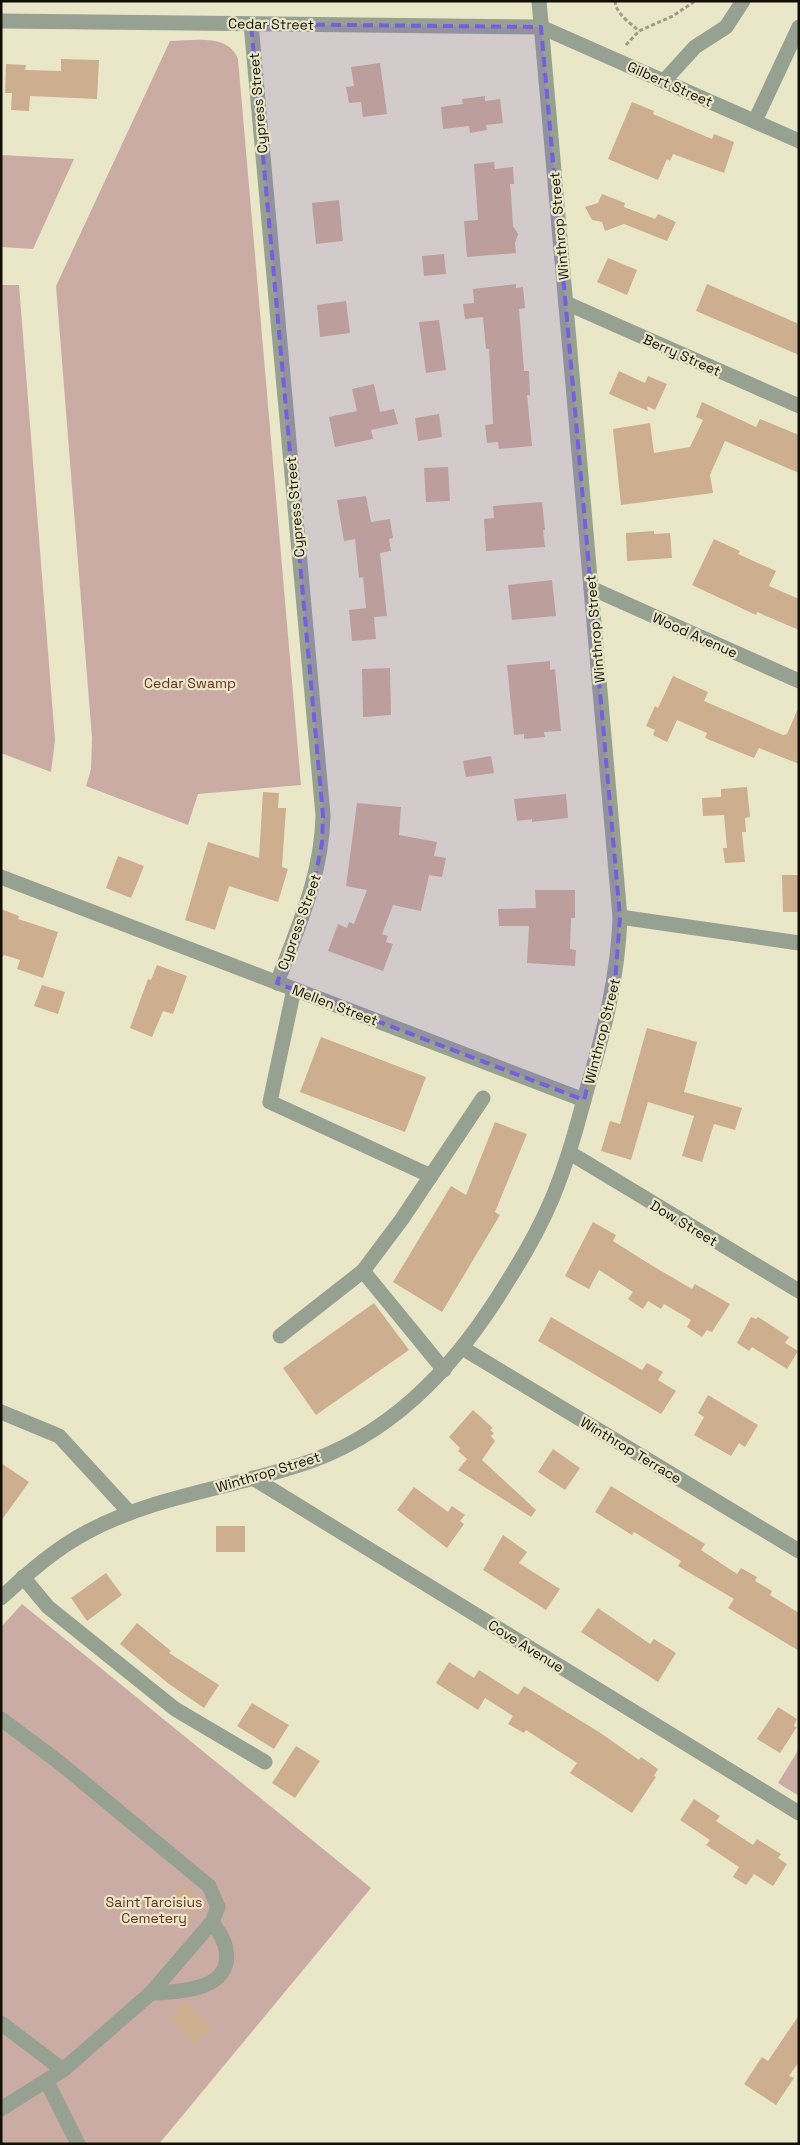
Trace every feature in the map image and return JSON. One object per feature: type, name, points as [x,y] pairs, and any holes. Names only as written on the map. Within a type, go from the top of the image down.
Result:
[{"type":"street","name":"Winthrop Street","points":[[2,1597],[23,1577],[62,1547],[89,1531],[130,1513],[316,1459],[346,1445],[411,1403],[464,1349],[525,1253],[551,1202],[570,1153],[608,1018],[615,983],[620,917],[539,1]]},
{"type":"street","points":[[664,81],[696,47],[726,27],[743,1]]},
{"type":"street","name":"Cedar Street","points":[[1,21],[541,27]]},
{"type":"street","name":"Cypress Street","points":[[251,24],[323,815],[322,843],[316,876],[277,982]]},
{"type":"street","name":"Gilbert Street","points":[[541,27],[799,141]]},
{"type":"street","points":[[755,121],[799,27]]},
{"type":"street","name":"Berry Street","points":[[566,303],[799,406]]},
{"type":"street","name":"Wood Avenue","points":[[591,588],[799,681]]},
{"type":"street","name":"Mellen Street","points":[[1,877],[584,1100]]},
{"type":"street","points":[[620,917],[799,943]]},
{"type":"street","points":[[294,989],[270,1102],[431,1176]]},
{"type":"street","points":[[280,1336],[363,1271],[431,1176],[483,1098]]},
{"type":"street","name":"Dow Street","points":[[570,1153],[799,1291]]},
{"type":"street","points":[[363,1271],[444,1370]]},
{"type":"street","name":"Winthrop Terrace","points":[[464,1349],[799,1551]]},
{"type":"street","points":[[1,1412],[59,1436],[130,1513]]},
{"type":"street","name":"Cove Avenue","points":[[253,1478],[799,1813]]},
{"type":"street","points":[[23,1577],[48,1606],[175,1709],[242,1747],[264,1762]]},
{"type":"street","points":[[1,1719],[60,1763],[209,1886],[218,1907],[212,1922],[151,1993],[63,2070],[47,2082],[1,2109]]},
{"type":"street","points":[[151,1993],[183,1991],[203,1987],[222,1972],[227,1952],[212,1922]]},
{"type":"street","points":[[1,2023],[63,2070]]},
{"type":"street","points":[[47,2082],[78,2144]]},
{"type":"path","points":[[615,1],[615,6],[623,17],[639,31]]},
{"type":"path","points":[[625,46],[639,31],[673,16],[695,1]]},
{"type":"highlighted area","points":[[251,24],[541,27],[620,917],[615,983],[584,1100],[277,983],[312,892],[322,843],[323,815]]},
{"type":"green space","name":"Cedar Swamp","points":[[209,40],[218,42],[226,45],[238,59],[301,785],[198,794],[188,825],[86,786],[91,769],[92,738],[56,286],[170,41]]},
{"type":"green space","points":[[1,155],[74,159],[33,249],[1,247]]},
{"type":"green space","points":[[1,285],[19,285],[55,740],[51,772],[1,753]]},
{"type":"green space","name":"Saint Tarcisius Cemetery","points":[[22,1604],[371,1888],[159,2144],[1,2144],[1,1627]]},
{"type":"green space","points":[[799,1749],[799,1796],[778,1783]]},
{"type":"building","points":[[61,59],[99,60],[97,99],[30,96],[29,111],[11,110],[12,93],[5,93],[6,64],[26,65],[25,70],[61,71]]},
{"type":"building","points":[[380,63],[387,114],[363,117],[361,102],[349,103],[346,87],[354,86],[351,67]]},
{"type":"building","points":[[485,96],[485,101],[500,99],[503,123],[486,125],[487,130],[470,133],[469,126],[443,129],[441,107],[463,104],[462,99]]},
{"type":"building","points":[[632,102],[654,111],[653,114],[712,139],[714,134],[734,142],[724,173],[673,154],[670,161],[667,159],[658,180],[608,159]]},
{"type":"building","points":[[494,162],[495,169],[513,167],[514,184],[510,184],[513,226],[518,234],[515,243],[516,253],[467,257],[464,221],[478,220],[474,164]]},
{"type":"building","points":[[602,194],[625,203],[624,207],[655,219],[658,214],[676,222],[667,241],[624,224],[605,231],[602,222],[592,220],[585,207],[598,203]]},
{"type":"building","points":[[339,200],[343,241],[316,244],[312,203]]},
{"type":"building","points":[[444,254],[446,274],[424,276],[422,256]]},
{"type":"building","points":[[608,258],[637,270],[627,295],[597,282]]},
{"type":"building","points":[[516,284],[516,288],[523,287],[525,308],[519,309],[524,371],[529,371],[530,395],[527,395],[532,446],[499,449],[498,442],[487,443],[485,425],[493,424],[489,349],[486,349],[483,317],[465,319],[463,304],[474,303],[473,289]]},
{"type":"building","points":[[707,284],[799,324],[799,355],[696,311]]},
{"type":"building","points":[[346,301],[350,333],[320,337],[317,305]]},
{"type":"building","points":[[439,320],[446,370],[426,373],[419,322]]},
{"type":"building","points":[[619,371],[645,383],[648,376],[667,384],[655,410],[647,406],[648,411],[609,394]]},
{"type":"building","points":[[374,384],[380,412],[394,409],[398,424],[371,430],[373,439],[335,447],[329,417],[357,411],[352,389]]},
{"type":"building","points":[[702,402],[756,427],[760,419],[799,435],[799,473],[725,441],[710,475],[713,493],[621,505],[613,429],[650,423],[654,453],[690,447],[703,420],[696,417]]},
{"type":"building","points":[[439,414],[442,437],[418,441],[415,418]]},
{"type":"building","points":[[448,467],[450,501],[426,502],[424,468]]},
{"type":"building","points":[[366,496],[371,522],[390,519],[393,538],[389,539],[391,551],[380,553],[387,616],[374,617],[376,639],[352,641],[349,610],[366,608],[363,577],[359,578],[355,539],[344,541],[337,500]]},
{"type":"building","points":[[542,502],[545,547],[486,551],[484,519],[494,518],[493,506]]},
{"type":"building","points":[[654,531],[654,534],[670,533],[672,558],[627,561],[626,533]]},
{"type":"building","points":[[714,539],[740,551],[738,554],[776,571],[769,586],[799,599],[799,630],[757,612],[756,615],[692,585]]},
{"type":"building","points":[[552,580],[556,616],[512,620],[508,585]]},
{"type":"building","points":[[550,661],[550,670],[555,669],[561,731],[544,732],[545,737],[524,739],[524,734],[514,735],[507,665]]},
{"type":"building","points":[[390,668],[391,715],[363,717],[362,669]]},
{"type":"building","points":[[673,676],[708,692],[704,701],[783,735],[787,734],[799,706],[799,764],[759,748],[754,758],[705,738],[707,733],[677,720],[667,742],[653,735],[655,730],[646,726],[655,706],[658,708]]},
{"type":"building","points":[[491,756],[494,773],[466,777],[463,761]]},
{"type":"building","points":[[747,787],[750,817],[745,818],[746,832],[742,832],[745,862],[725,863],[723,848],[727,848],[724,815],[703,816],[702,798],[721,797],[721,789]]},
{"type":"building","points":[[263,792],[279,793],[278,808],[286,808],[282,867],[288,869],[278,902],[229,886],[215,930],[185,920],[208,842],[259,858]]},
{"type":"building","points":[[566,794],[568,818],[532,822],[532,819],[517,821],[514,799]]},
{"type":"building","points":[[357,803],[401,807],[399,835],[437,842],[434,856],[446,858],[442,877],[429,875],[421,911],[393,905],[382,934],[388,936],[386,942],[393,944],[383,971],[328,951],[338,924],[347,928],[349,922],[354,924],[367,890],[346,886]]},
{"type":"building","points":[[118,856],[144,866],[131,898],[106,888]]},
{"type":"building","points":[[782,875],[799,875],[799,912],[783,912]]},
{"type":"building","points":[[535,890],[575,890],[575,918],[571,918],[570,949],[576,950],[575,966],[527,963],[529,926],[499,926],[498,909],[536,908]]},
{"type":"building","points":[[1,909],[19,916],[18,919],[58,932],[43,978],[17,969],[20,960],[4,955],[1,958]]},
{"type":"building","points":[[157,965],[187,976],[173,1014],[163,1011],[152,1037],[130,1028],[148,979],[151,980]]},
{"type":"building","points":[[42,985],[65,992],[58,1014],[34,1006]]},
{"type":"building","points":[[647,1028],[697,1042],[684,1092],[742,1108],[735,1130],[714,1124],[702,1162],[682,1156],[694,1116],[648,1102],[631,1160],[601,1151],[610,1121],[620,1124]]},
{"type":"building","points":[[321,1037],[426,1077],[405,1132],[300,1092]]},
{"type":"building","points":[[495,1122],[527,1134],[495,1212],[500,1215],[442,1312],[393,1282],[451,1186],[466,1195]]},
{"type":"building","points":[[593,1222],[616,1235],[613,1241],[651,1265],[692,1289],[695,1284],[730,1304],[712,1332],[707,1330],[702,1337],[687,1327],[691,1320],[664,1304],[661,1309],[648,1301],[643,1309],[628,1299],[633,1292],[599,1270],[589,1289],[565,1276]]},
{"type":"building","points":[[374,1303],[409,1350],[316,1415],[283,1368]]},
{"type":"building","points":[[551,1317],[642,1370],[647,1363],[663,1372],[658,1380],[676,1391],[661,1414],[538,1341]]},
{"type":"building","points":[[751,1317],[756,1319],[758,1317],[789,1337],[785,1343],[798,1351],[787,1369],[752,1347],[749,1351],[737,1343]]},
{"type":"building","points":[[708,1395],[758,1425],[745,1447],[739,1443],[731,1456],[694,1435],[704,1417],[698,1413]]},
{"type":"building","points":[[473,1410],[493,1428],[490,1430],[494,1433],[491,1436],[495,1441],[482,1460],[536,1510],[531,1517],[458,1470],[467,1459],[458,1451],[460,1448],[449,1437]]},
{"type":"building","points":[[553,1449],[580,1468],[565,1490],[538,1472]]},
{"type":"building","points":[[1,1463],[29,1482],[1,1521]]},
{"type":"building","points":[[611,1486],[705,1544],[701,1550],[737,1574],[741,1568],[757,1577],[755,1581],[772,1591],[770,1595],[799,1613],[799,1651],[728,1608],[734,1599],[678,1566],[681,1561],[634,1532],[632,1535],[595,1512]]},
{"type":"building","points":[[414,1487],[448,1512],[452,1506],[465,1515],[460,1521],[464,1524],[447,1548],[397,1510]]},
{"type":"building","points":[[216,1526],[245,1526],[245,1552],[216,1552]]},
{"type":"building","points":[[503,1535],[527,1552],[519,1563],[560,1589],[546,1610],[483,1570]]},
{"type":"building","points":[[106,1573],[122,1595],[87,1621],[71,1598]]},
{"type":"building","points":[[598,1608],[650,1644],[654,1639],[676,1653],[658,1682],[581,1632]]},
{"type":"building","points":[[137,1623],[171,1651],[169,1653],[219,1685],[204,1708],[169,1684],[120,1644]]},
{"type":"building","points":[[449,1662],[474,1678],[479,1670],[518,1695],[524,1686],[599,1732],[639,1760],[641,1757],[658,1769],[654,1776],[656,1777],[632,1813],[570,1773],[577,1763],[526,1730],[524,1733],[508,1724],[513,1716],[485,1698],[478,1710],[436,1683]]},
{"type":"building","points":[[252,1703],[289,1725],[274,1749],[237,1726]]},
{"type":"building","points":[[778,1707],[797,1719],[794,1726],[797,1727],[780,1753],[757,1739]]},
{"type":"building","points":[[296,1746],[320,1761],[295,1798],[272,1783]]},
{"type":"building","points":[[694,1799],[720,1816],[716,1821],[753,1845],[757,1839],[781,1854],[778,1858],[787,1864],[773,1886],[754,1874],[746,1885],[733,1877],[739,1867],[706,1845],[710,1840],[680,1820]]},
{"type":"building","points":[[185,1884],[203,1903],[190,1915],[173,1896]]},
{"type":"building","points":[[186,2001],[212,2028],[194,2045],[169,2018]]},
{"type":"building","points":[[799,2015],[799,2062],[789,2076],[794,2078],[776,2105],[744,2084],[762,2057],[768,2061]]}]
